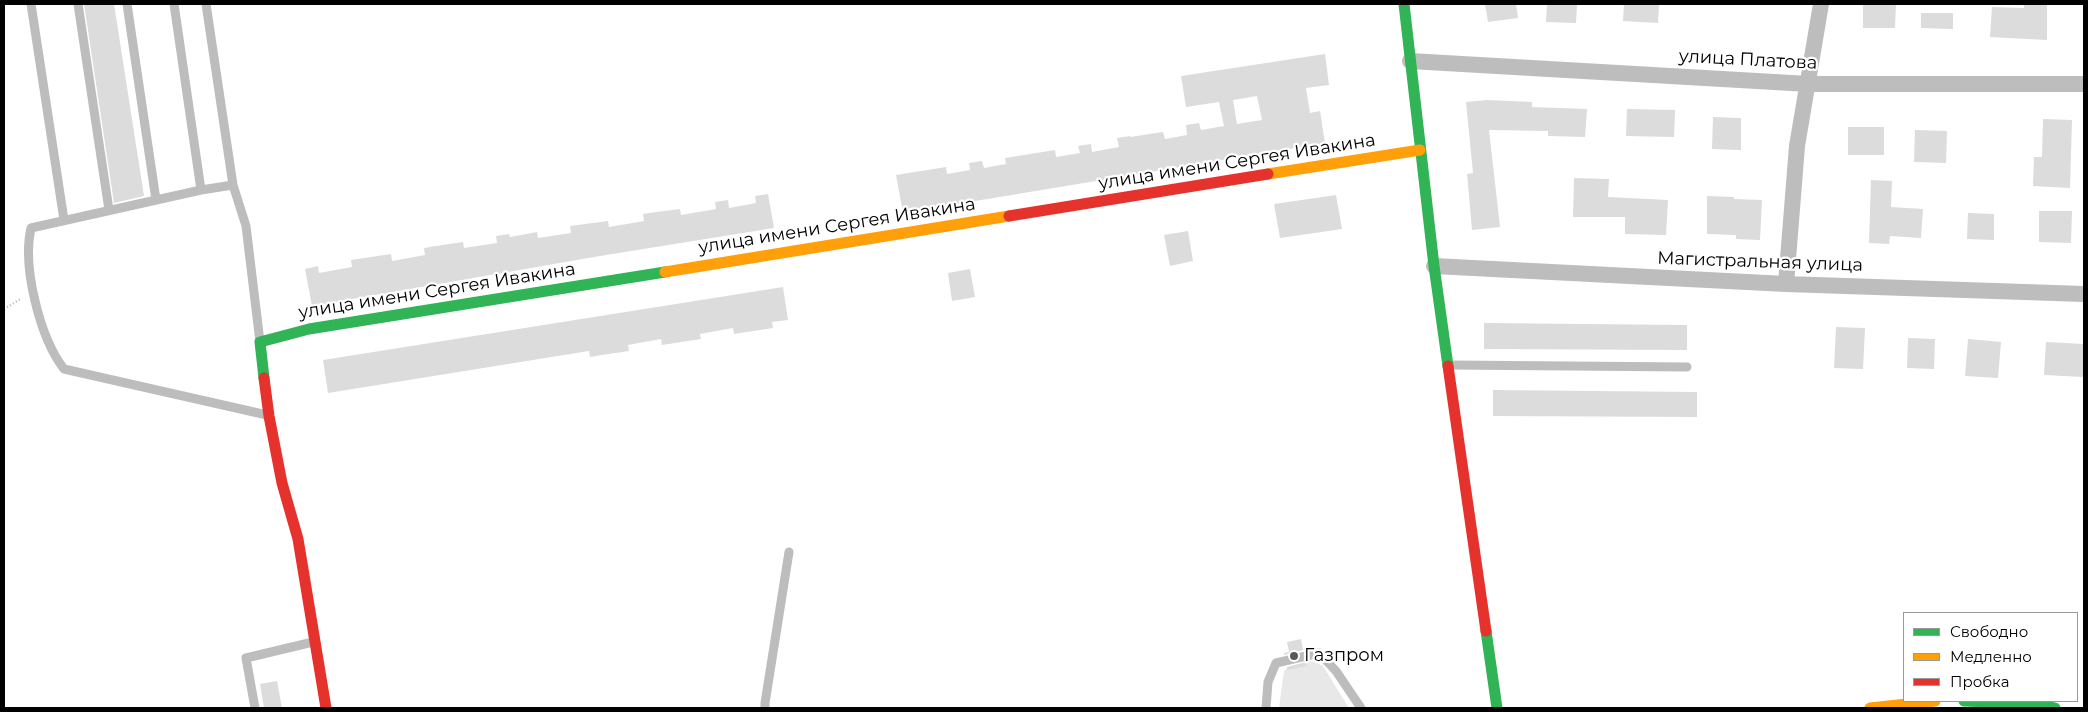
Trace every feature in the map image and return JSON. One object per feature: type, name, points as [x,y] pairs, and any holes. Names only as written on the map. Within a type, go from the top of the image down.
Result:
[{"type":"street","points":[[1404,4],[1434,266],[1497,708]]},
{"type":"street","points":[[1786,284],[1797,146],[1821,4]]},
{"type":"street","name":"улица Платова","points":[[1410,61],[1808,84],[2084,84]]},
{"type":"street","name":"улица имени Сергея Ивакина","points":[[260,342],[309,329],[1420,150]]},
{"type":"street","name":"Магистральная улица","points":[[1434,266],[1786,284],[2084,294]]},
{"type":"street","points":[[260,342],[269,416],[282,483],[298,539],[326,708]]},
{"type":"street","points":[[1870,708],[1926,702]]},
{"type":"street","points":[[1989,702],[2038,704],[2056,708]]},
{"type":"lane","points":[[31,4],[64,220]]},
{"type":"lane","points":[[78,4],[109,210]]},
{"type":"lane","points":[[127,4],[156,200]]},
{"type":"lane","points":[[174,4],[202,190]]},
{"type":"lane","points":[[206,4],[233,185],[246,226],[260,342]]},
{"type":"lane","points":[[233,185],[202,190],[31,228],[27,244],[32,292],[53,355],[64,369],[269,416]]},
{"type":"lane","points":[[1448,365],[1687,367]]},
{"type":"lane","points":[[765,708],[764,702],[789,552]]},
{"type":"lane","points":[[255,708],[246,658],[315,641]]},
{"type":"lane","points":[[1266,708],[1268,682],[1276,663],[1319,653],[1336,670],[1361,708]]},
{"type":"path","points":[[4,309],[32,292]]},
{"type":"shaded area","points":[[1312,661],[1323,666],[1349,708],[1279,708],[1284,671],[1287,668]]},
{"type":"building","points":[[84,4],[114,4],[144,196],[114,203]]},
{"type":"building","points":[[1485,4],[1516,4],[1518,18],[1488,22]]},
{"type":"building","points":[[1547,4],[1577,4],[1576,23],[1546,22]]},
{"type":"building","points":[[1624,4],[1659,4],[1658,23],[1623,21]]},
{"type":"building","points":[[1863,4],[1896,4],[1895,28],[1863,28]]},
{"type":"building","points":[[2024,4],[2047,4],[2047,40],[1990,37],[1992,7],[2024,8]]},
{"type":"building","points":[[1921,13],[1953,13],[1953,29],[1921,28]]},
{"type":"building","points":[[1325,54],[1329,85],[1306,88],[1310,113],[1320,111],[1325,143],[903,213],[896,175],[946,167],[947,174],[970,170],[969,163],[982,161],[984,168],[1006,164],[1005,158],[1055,150],[1056,157],[1080,153],[1078,146],[1091,144],[1092,152],[1119,147],[1117,138],[1163,132],[1165,139],[1187,135],[1186,125],[1199,123],[1201,130],[1224,126],[1219,102],[1186,107],[1181,76]],"holes":[[[1257,96],[1262,120],[1237,124],[1233,100]]]},
{"type":"building","points":[[1487,100],[1532,102],[1532,107],[1587,109],[1585,137],[1548,136],[1548,131],[1489,130],[1500,227],[1472,230],[1467,174],[1473,173],[1466,102]]},
{"type":"building","points":[[1627,109],[1675,110],[1674,137],[1626,136]]},
{"type":"building","points":[[1713,117],[1741,118],[1741,150],[1712,149]]},
{"type":"building","points":[[2043,119],[2072,120],[2070,188],[2033,186],[2034,157],[2042,157]]},
{"type":"building","points":[[1848,127],[1884,127],[1884,155],[1848,155]]},
{"type":"building","points":[[1915,130],[1947,131],[1946,163],[1914,162]]},
{"type":"building","points":[[1574,178],[1609,179],[1608,197],[1668,200],[1666,235],[1625,234],[1625,217],[1573,217]]},
{"type":"building","points":[[1871,180],[1892,181],[1891,207],[1923,209],[1921,238],[1890,236],[1889,244],[1869,243]]},
{"type":"building","points":[[768,194],[774,228],[312,306],[305,269],[318,266],[319,273],[352,267],[351,260],[391,254],[392,261],[425,255],[424,248],[463,242],[464,248],[497,243],[496,236],[509,234],[510,237],[537,232],[538,238],[571,233],[570,226],[608,221],[609,227],[644,221],[643,214],[680,209],[681,215],[716,209],[715,202],[728,200],[729,208],[756,203],[755,196]]},
{"type":"building","points":[[1336,195],[1342,229],[1280,238],[1274,204]]},
{"type":"building","points":[[1707,196],[1762,200],[1760,240],[1736,239],[1736,235],[1707,234]]},
{"type":"building","points":[[2039,211],[2072,211],[2071,243],[2039,242]]},
{"type":"building","points":[[1968,213],[1994,214],[1994,240],[1967,239]]},
{"type":"building","points":[[1188,231],[1193,261],[1170,266],[1164,235]]},
{"type":"building","points":[[970,269],[975,297],[952,301],[948,273]]},
{"type":"building","points":[[783,287],[788,320],[772,322],[773,328],[734,334],[733,328],[700,334],[701,339],[662,345],[661,339],[628,345],[629,351],[590,357],[589,351],[328,393],[323,360]]},
{"type":"building","points":[[1484,323],[1687,325],[1687,350],[1484,349]]},
{"type":"building","points":[[1836,327],[1865,328],[1863,369],[1834,368]]},
{"type":"building","points":[[1908,338],[1935,339],[1934,369],[1907,368]]},
{"type":"building","points":[[1968,339],[2001,342],[1998,378],[1965,376]]},
{"type":"building","points":[[2046,342],[2084,344],[2084,377],[2044,375]]},
{"type":"building","points":[[1493,390],[1697,392],[1697,417],[1493,416]]},
{"type":"building","points":[[1301,639],[1303,650],[1284,655],[1284,653],[1289,652],[1287,642]]},
{"type":"building","points":[[1306,662],[1307,666],[1287,670],[1287,667]]},
{"type":"building","points":[[277,681],[282,708],[264,708],[260,684]]},
{"type":"traffic: fast","points":[[1404,4],[1434,266],[1448,366]]},
{"type":"traffic: fast","points":[[264,378],[260,342],[309,329],[665,272]]},
{"type":"traffic: fast","points":[[1486,631],[1497,708]]},
{"type":"traffic: fast","points":[[1989,702],[2038,704],[2055,708]]},
{"type":"traffic: slow","points":[[1268,174],[1420,150]]},
{"type":"traffic: slow","points":[[665,272],[1009,216]]},
{"type":"traffic: slow","points":[[1870,708],[1926,702]]},
{"type":"traffic: jam","points":[[1009,216],[1268,174]]},
{"type":"traffic: jam","points":[[1448,366],[1486,631]]},
{"type":"traffic: jam","points":[[264,378],[282,483],[298,539],[326,708]]},
{"type":"place","name":"Газпром","points":[[1294,656]]}]
